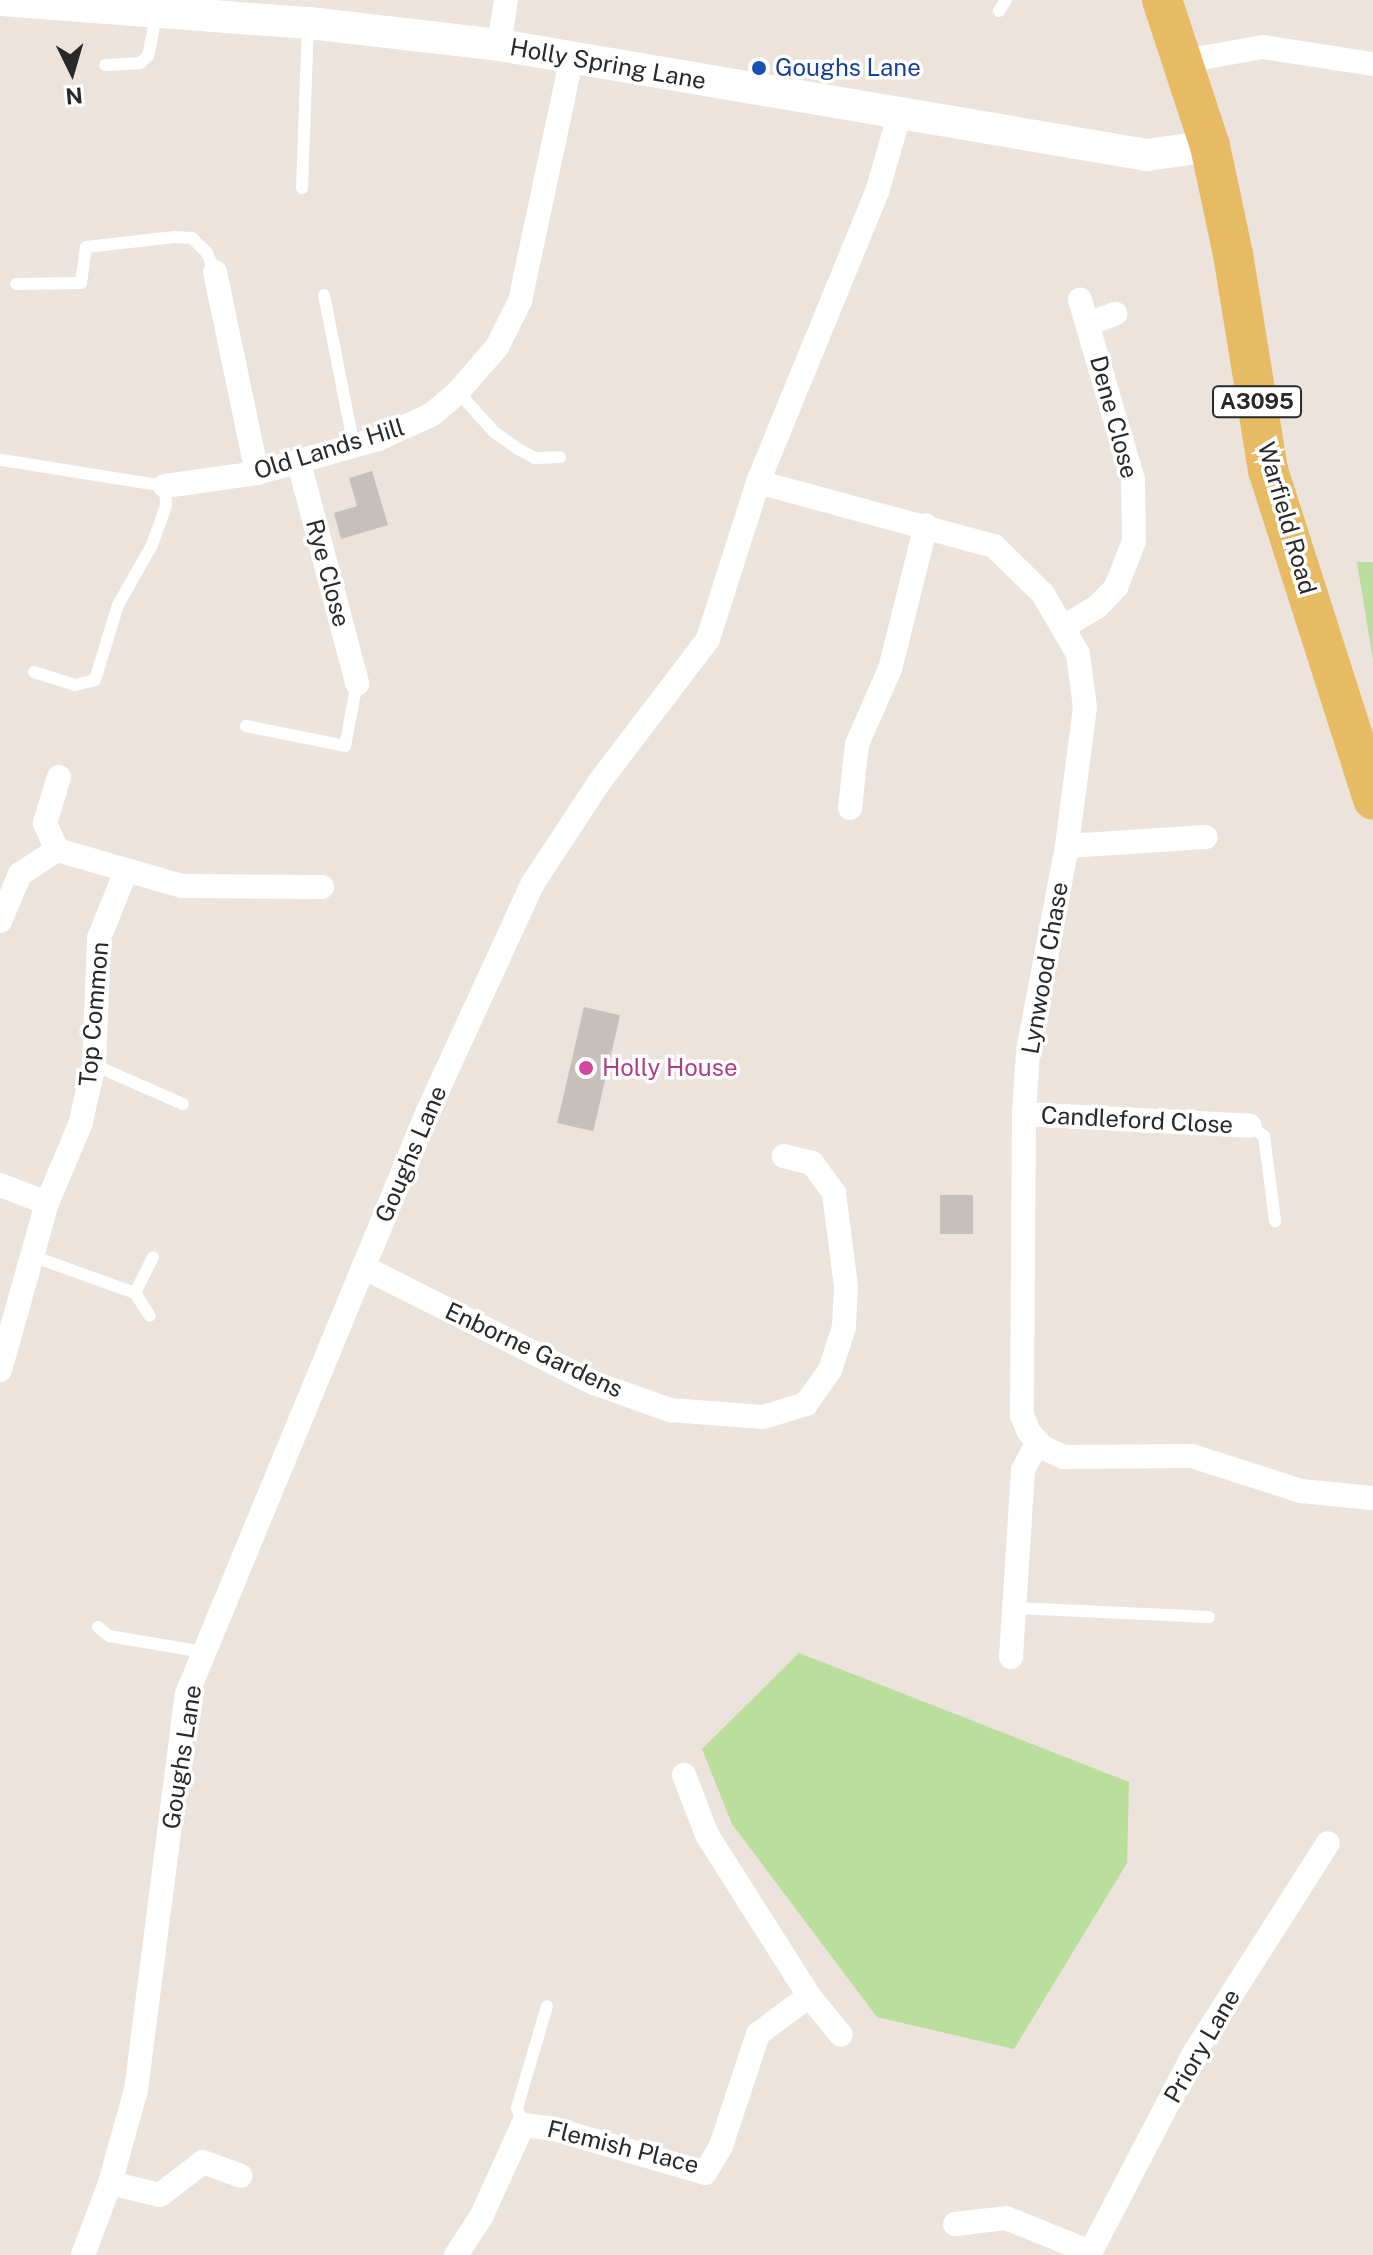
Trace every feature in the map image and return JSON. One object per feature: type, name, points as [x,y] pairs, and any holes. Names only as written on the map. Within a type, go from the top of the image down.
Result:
[{"type":"main road","name":"Warfield Road","points":[[1162,0],[1185,61],[1210,146],[1268,470],[1373,800]]},
{"type":"street","points":[[499,45],[506,0]]},
{"type":"street","name":"Holly Spring Lane","points":[[21,1],[309,23],[499,45],[1147,155],[1210,146]]},
{"type":"street","points":[[1185,61],[1263,47],[1373,64]]},
{"type":"street","name":"Old Lands Hill","points":[[165,486],[257,473],[354,446],[431,415],[458,392],[497,347],[520,301],[572,56]]},
{"type":"street","name":"Goughs Lane","points":[[83,2255],[110,2183],[136,2090],[187,1694],[363,1267],[533,883],[600,781],[708,639],[758,482],[877,192],[900,113]]},
{"type":"street","points":[[215,272],[257,473]]},
{"type":"street","name":"Dene Close","points":[[1065,626],[1097,607],[1116,587],[1134,541],[1133,480],[1090,323],[1080,300]]},
{"type":"street","name":"Dene Close","points":[[1090,323],[1115,314]]},
{"type":"street","name":"Rye Close","points":[[299,463],[357,683]]},
{"type":"street","name":"Lynwood Chase","points":[[758,482],[926,525],[994,546],[1043,594],[1065,626],[1078,654],[1085,707],[1067,846],[1028,1051],[1024,1114],[1022,1415],[1038,1442]]},
{"type":"street","points":[[850,808],[857,744],[890,669],[926,525]]},
{"type":"street","points":[[59,777],[45,823],[57,850],[182,886],[322,887]]},
{"type":"street","points":[[1067,846],[1206,837]]},
{"type":"street","points":[[0,921],[20,874],[57,850]]},
{"type":"street","name":"Top Common","points":[[0,1370],[47,1203],[80,1125],[94,1065],[99,938],[126,871]]},
{"type":"street","name":"Candleford Close","points":[[1024,1114],[1250,1126]]},
{"type":"street","name":"Enborne Gardens","points":[[363,1267],[594,1383],[670,1410],[763,1417],[806,1404],[830,1370],[844,1327],[846,1286],[834,1193],[812,1163],[784,1156]]},
{"type":"street","points":[[0,1185],[47,1203]]},
{"type":"street","points":[[1011,1657],[1017,1608],[1023,1470],[1038,1442],[1063,1457],[1192,1456],[1301,1491],[1373,1498]]},
{"type":"street","points":[[684,1775],[707,1835],[809,1996],[841,2035]]},
{"type":"street","name":"Priory Lane","points":[[1090,2254],[1193,2055],[1328,1843]]},
{"type":"street","name":"Flemish Place","points":[[456,2255],[481,2217],[523,2125],[554,2129],[705,2173],[721,2146],[758,2034],[809,1996]]},
{"type":"street","points":[[110,2183],[160,2195],[203,2162],[241,2176]]},
{"type":"street","points":[[955,2224],[1006,2218],[1090,2254]]},
{"type":"lane","points":[[105,65],[140,63],[148,56],[157,12]]},
{"type":"lane","points":[[302,188],[309,23]]},
{"type":"lane","points":[[16,284],[81,283],[86,247],[174,237],[192,238],[207,253],[215,272]]},
{"type":"lane","points":[[324,295],[354,446]]},
{"type":"lane","points":[[458,392],[494,432],[518,449],[535,458],[560,457]]},
{"type":"lane","points":[[2,460],[165,486],[166,506],[152,545],[118,605],[95,680],[75,685],[34,672]]},
{"type":"lane","points":[[246,726],[345,746],[357,683]]},
{"type":"lane","points":[[94,1065],[183,1104]]},
{"type":"lane","points":[[1250,1126],[1264,1136],[1275,1221]]},
{"type":"lane","points":[[32,1256],[135,1293],[150,1316]]},
{"type":"lane","points":[[135,1293],[153,1257]]},
{"type":"lane","points":[[1017,1608],[1209,1617]]},
{"type":"lane","points":[[98,1627],[109,1636],[204,1652]]},
{"type":"lane","points":[[523,2125],[517,2108],[547,2006]]},
{"type":"green space","points":[[1357,562],[1373,562],[1373,660]]},
{"type":"green space","points":[[799,1653],[1129,1782],[1127,1863],[1014,2049],[877,2017],[732,1824],[702,1749]]},
{"type":"building","points":[[372,471],[388,525],[341,539],[334,513],[357,506],[349,478]]},
{"type":"building","name":"Holly House","points":[[584,1007],[620,1015],[593,1131],[557,1123]]},
{"type":"building","points":[[940,1195],[973,1195],[973,1234],[940,1234]]},
{"type":"place","name":"Goughs Lane","points":[[759,68]]},
{"type":"place","name":"Holly House","points":[[586,1068]]}]
